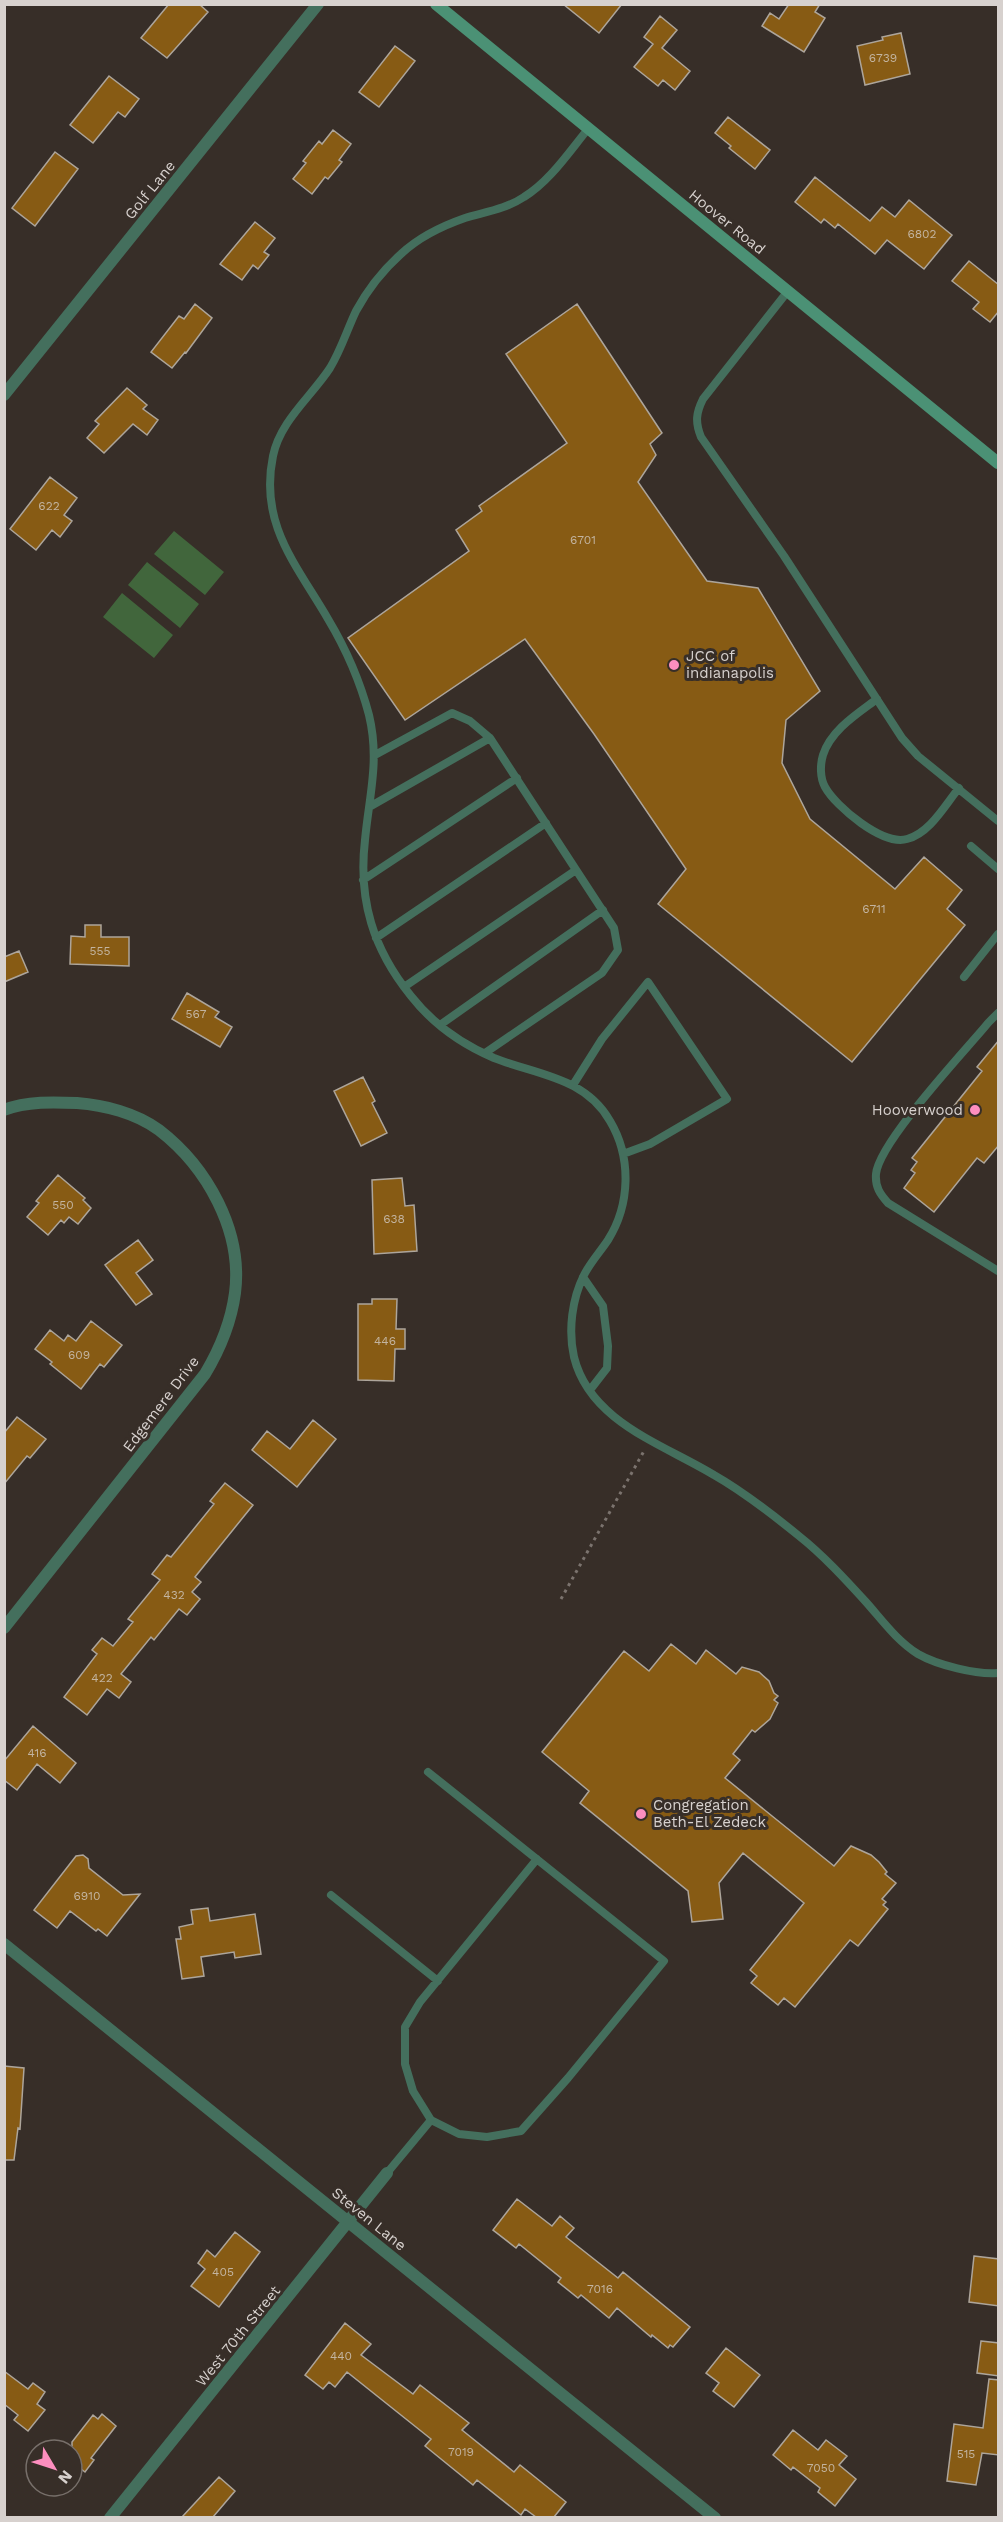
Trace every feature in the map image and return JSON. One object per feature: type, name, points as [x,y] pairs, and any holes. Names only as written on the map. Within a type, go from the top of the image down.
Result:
[{"type":"street","name":"Golf Lane","points":[[4,395],[318,4]]},
{"type":"street","name":"Hoover Road","points":[[436,4],[999,463]]},
{"type":"street","name":"Edgemere Drive","points":[[4,1110],[53,1101],[95,1105],[120,1112],[159,1130],[196,1167],[212,1190],[222,1211],[232,1247],[235,1292],[228,1326],[205,1374],[4,1628]]},
{"type":"street","name":"Steven Lane","points":[[4,1944],[715,2517]]},
{"type":"street","name":"West 70th Street","points":[[110,2517],[387,2173]]},
{"type":"lane","points":[[588,129],[554,170],[524,197],[511,204],[442,227],[412,244],[388,266],[373,284],[357,311],[332,365],[284,429],[274,450],[270,483],[272,511],[278,533],[287,553],[343,646],[366,706],[372,729],[375,755],[371,806],[365,835],[363,891],[376,938],[405,987],[450,1035],[485,1053],[563,1079],[598,1104],[612,1123],[623,1154],[626,1174],[625,1195],[621,1214],[607,1241],[582,1277],[570,1329],[575,1359],[584,1382],[590,1390],[613,1414],[650,1441],[714,1475],[803,1539],[896,1636],[919,1655],[949,1666],[987,1674],[999,1672]]},
{"type":"lane","points":[[788,291],[703,399],[697,411],[697,426],[701,437],[784,556],[902,738],[918,756],[999,821]]},
{"type":"lane","points":[[877,699],[841,728],[824,755],[822,777],[824,786],[832,797],[863,825],[896,841],[909,839],[926,828],[959,788]]},
{"type":"lane","points":[[375,755],[452,713],[471,721],[490,738],[614,928],[618,950],[602,974],[485,1053]]},
{"type":"lane","points":[[371,806],[490,738]]},
{"type":"lane","points":[[363,880],[517,778]]},
{"type":"lane","points":[[376,938],[546,823]]},
{"type":"lane","points":[[971,846],[999,869]]},
{"type":"lane","points":[[405,987],[576,870]]},
{"type":"lane","points":[[440,1025],[603,910]]},
{"type":"lane","points":[[964,977],[999,934]]},
{"type":"lane","points":[[573,1085],[602,1039],[648,982],[727,1099],[650,1144],[623,1154]]},
{"type":"lane","points":[[999,1013],[890,1141],[876,1172],[876,1187],[888,1203],[999,1271]]},
{"type":"lane","points":[[582,1277],[603,1306],[608,1346],[607,1368],[590,1390]]},
{"type":"lane","points":[[428,1772],[537,1859],[664,1961],[568,2078],[520,2131],[487,2137],[459,2134],[431,2120],[413,2091],[405,2064],[405,2027],[420,2002],[537,1859]]},
{"type":"lane","points":[[331,1895],[438,1981]]},
{"type":"lane","points":[[387,2173],[431,2120]]},
{"type":"path","points":[[561,1599],[650,1441]]},
{"type":"green space","points":[[174,531],[224,572],[205,595],[154,554]]},
{"type":"green space","points":[[147,562],[199,604],[180,628],[128,585]]},
{"type":"green space","points":[[122,593],[173,635],[154,658],[103,617]]},
{"type":"building","points":[[169,4],[199,4],[208,12],[167,58],[141,38]]},
{"type":"building","points":[[563,4],[622,4],[599,33]]},
{"type":"building","points":[[789,4],[820,4],[815,12],[825,18],[804,52],[762,26],[770,13],[779,19]]},
{"type":"building","points":[[660,16],[677,30],[662,48],[690,71],[675,90],[663,80],[658,86],[634,67],[653,44],[644,37]]},
{"type":"building","points":[[901,33],[910,74],[865,85],[857,46]]},
{"type":"building","points":[[395,46],[415,61],[379,107],[359,92]]},
{"type":"building","points":[[109,76],[139,99],[125,117],[118,112],[93,143],[70,125]]},
{"type":"building","points":[[728,117],[770,150],[755,169],[715,133]]},
{"type":"building","points":[[333,130],[351,144],[339,160],[342,162],[328,179],[325,177],[312,194],[293,179],[306,163],[303,161],[319,141],[322,144]]},
{"type":"building","points":[[55,152],[78,169],[35,226],[12,208]]},
{"type":"building","points":[[815,177],[870,221],[882,207],[895,217],[909,200],[952,235],[924,269],[887,240],[875,254],[838,224],[835,228],[824,219],[821,223],[795,202]]},
{"type":"building","points":[[255,222],[275,238],[264,252],[269,255],[258,269],[253,265],[242,280],[220,264]]},
{"type":"building","points":[[969,261],[999,285],[999,311],[990,322],[973,309],[979,302],[952,281]]},
{"type":"building","points":[[195,304],[212,318],[172,368],[151,352],[179,316],[184,319]]},
{"type":"building","name":"JCC of indianapolis","points":[[577,304],[662,433],[650,444],[656,455],[638,482],[707,581],[758,588],[820,691],[786,720],[782,763],[810,819],[895,889],[924,857],[962,890],[947,909],[965,925],[852,1062],[658,904],[686,869],[594,734],[525,639],[405,720],[348,638],[469,551],[456,530],[482,511],[479,506],[567,443],[506,354]]},
{"type":"building","points":[[127,388],[147,405],[143,409],[158,420],[147,435],[133,424],[104,453],[87,438],[99,424],[95,421]]},
{"type":"building","points":[[50,477],[77,498],[64,515],[72,521],[60,537],[52,530],[36,550],[10,529]]},
{"type":"building","points":[[85,925],[101,925],[101,937],[129,937],[129,966],[70,964],[71,936],[85,937]]},
{"type":"building","points":[[19,951],[28,972],[4,982],[4,957]]},
{"type":"building","points":[[187,993],[219,1012],[215,1017],[232,1027],[220,1047],[172,1019]]},
{"type":"building","name":"Hooverwood","points":[[999,1040],[999,1145],[984,1163],[977,1158],[934,1212],[904,1188],[915,1173],[911,1170],[917,1162],[912,1158],[982,1071],[977,1067]]},
{"type":"building","points":[[363,1077],[375,1101],[372,1103],[387,1133],[361,1146],[334,1091]]},
{"type":"building","points":[[58,1175],[85,1198],[83,1200],[91,1208],[78,1224],[69,1217],[64,1223],[61,1220],[48,1235],[27,1217],[39,1203],[36,1201]]},
{"type":"building","points":[[402,1178],[405,1206],[414,1205],[417,1251],[374,1254],[372,1180]]},
{"type":"building","points":[[138,1240],[153,1260],[136,1273],[152,1294],[136,1305],[105,1265]]},
{"type":"building","points":[[372,1299],[397,1299],[396,1329],[405,1329],[405,1349],[395,1349],[394,1381],[358,1380],[358,1304],[372,1304]]},
{"type":"building","points":[[91,1321],[122,1345],[104,1367],[100,1364],[81,1389],[35,1349],[50,1330],[64,1341],[68,1335],[76,1341]]},
{"type":"building","points":[[17,1417],[46,1439],[30,1458],[27,1456],[4,1484],[4,1433]]},
{"type":"building","points":[[313,1420],[336,1439],[297,1487],[252,1450],[267,1431],[290,1449]]},
{"type":"building","points":[[225,1483],[253,1505],[195,1577],[201,1582],[192,1592],[200,1599],[187,1615],[179,1609],[154,1640],[151,1637],[121,1674],[131,1682],[119,1698],[107,1689],[87,1715],[64,1697],[97,1654],[92,1650],[102,1638],[113,1646],[133,1622],[128,1619],[160,1580],[152,1574],[167,1555],[171,1557],[214,1504],[210,1501]]},
{"type":"building","points":[[671,1644],[696,1664],[706,1650],[736,1674],[742,1667],[759,1672],[769,1681],[774,1693],[778,1696],[774,1700],[778,1703],[770,1719],[755,1732],[752,1730],[733,1754],[740,1760],[725,1778],[834,1866],[851,1846],[871,1855],[887,1872],[885,1874],[896,1883],[882,1899],[886,1902],[883,1905],[888,1909],[858,1946],[850,1940],[795,2007],[784,1998],[778,2005],[751,1983],[757,1976],[750,1970],[804,1903],[743,1853],[719,1883],[723,1919],[692,1922],[688,1891],[580,1803],[589,1791],[542,1752],[624,1651],[649,1671]]},
{"type":"building","points":[[33,1726],[76,1763],[60,1783],[37,1764],[17,1790],[4,1780],[4,1761]]},
{"type":"building","points":[[83,1855],[88,1859],[89,1868],[123,1895],[140,1894],[107,1936],[98,1929],[96,1931],[70,1911],[57,1928],[34,1910],[76,1856]]},
{"type":"building","points":[[208,1908],[210,1921],[255,1914],[261,1954],[235,1958],[234,1952],[201,1957],[204,1976],[182,1979],[176,1939],[181,1939],[179,1927],[193,1924],[191,1910]]},
{"type":"building","points":[[4,2066],[24,2068],[20,2129],[18,2128],[14,2160],[4,2160]]},
{"type":"building","points":[[517,2199],[552,2226],[560,2216],[574,2228],[566,2237],[618,2278],[623,2272],[690,2327],[673,2347],[670,2345],[668,2348],[652,2335],[651,2337],[617,2308],[609,2318],[581,2295],[578,2298],[558,2282],[561,2278],[519,2244],[516,2248],[493,2230]]},
{"type":"building","points":[[235,2232],[260,2252],[219,2307],[191,2286],[205,2269],[198,2263],[207,2250],[215,2257]]},
{"type":"building","points":[[974,2256],[999,2259],[999,2306],[969,2302]]},
{"type":"building","points":[[345,2323],[371,2344],[361,2355],[413,2394],[420,2385],[469,2423],[462,2430],[514,2472],[520,2465],[566,2502],[554,2517],[536,2517],[525,2509],[521,2515],[477,2480],[473,2485],[425,2446],[431,2439],[347,2372],[335,2387],[329,2382],[323,2389],[305,2375]]},
{"type":"building","points":[[981,2341],[999,2343],[999,2376],[977,2373]]},
{"type":"building","points":[[726,2348],[760,2375],[734,2407],[713,2391],[719,2383],[706,2373]]},
{"type":"building","points":[[4,2371],[28,2389],[33,2383],[45,2392],[37,2404],[45,2410],[28,2431],[14,2420],[18,2415],[4,2404]]},
{"type":"building","points":[[989,2379],[999,2380],[999,2455],[982,2453],[976,2485],[947,2481],[954,2424],[983,2428]]},
{"type":"building","points":[[102,2414],[116,2426],[91,2458],[94,2460],[85,2472],[84,2438],[75,2438],[93,2415],[98,2419]]},
{"type":"building","points":[[793,2430],[818,2450],[826,2440],[847,2456],[839,2465],[856,2479],[835,2506],[818,2492],[820,2488],[793,2467],[791,2470],[773,2455]]},
{"type":"building","points":[[219,2477],[235,2491],[213,2517],[182,2517]]},
{"type":"place","name":"JCC of indianapolis","points":[[674,665]]},
{"type":"place","name":"Hooverwood","points":[[975,1110]]},
{"type":"place","name":"Congregation Beth-El Zedeck","points":[[641,1814]]}]
